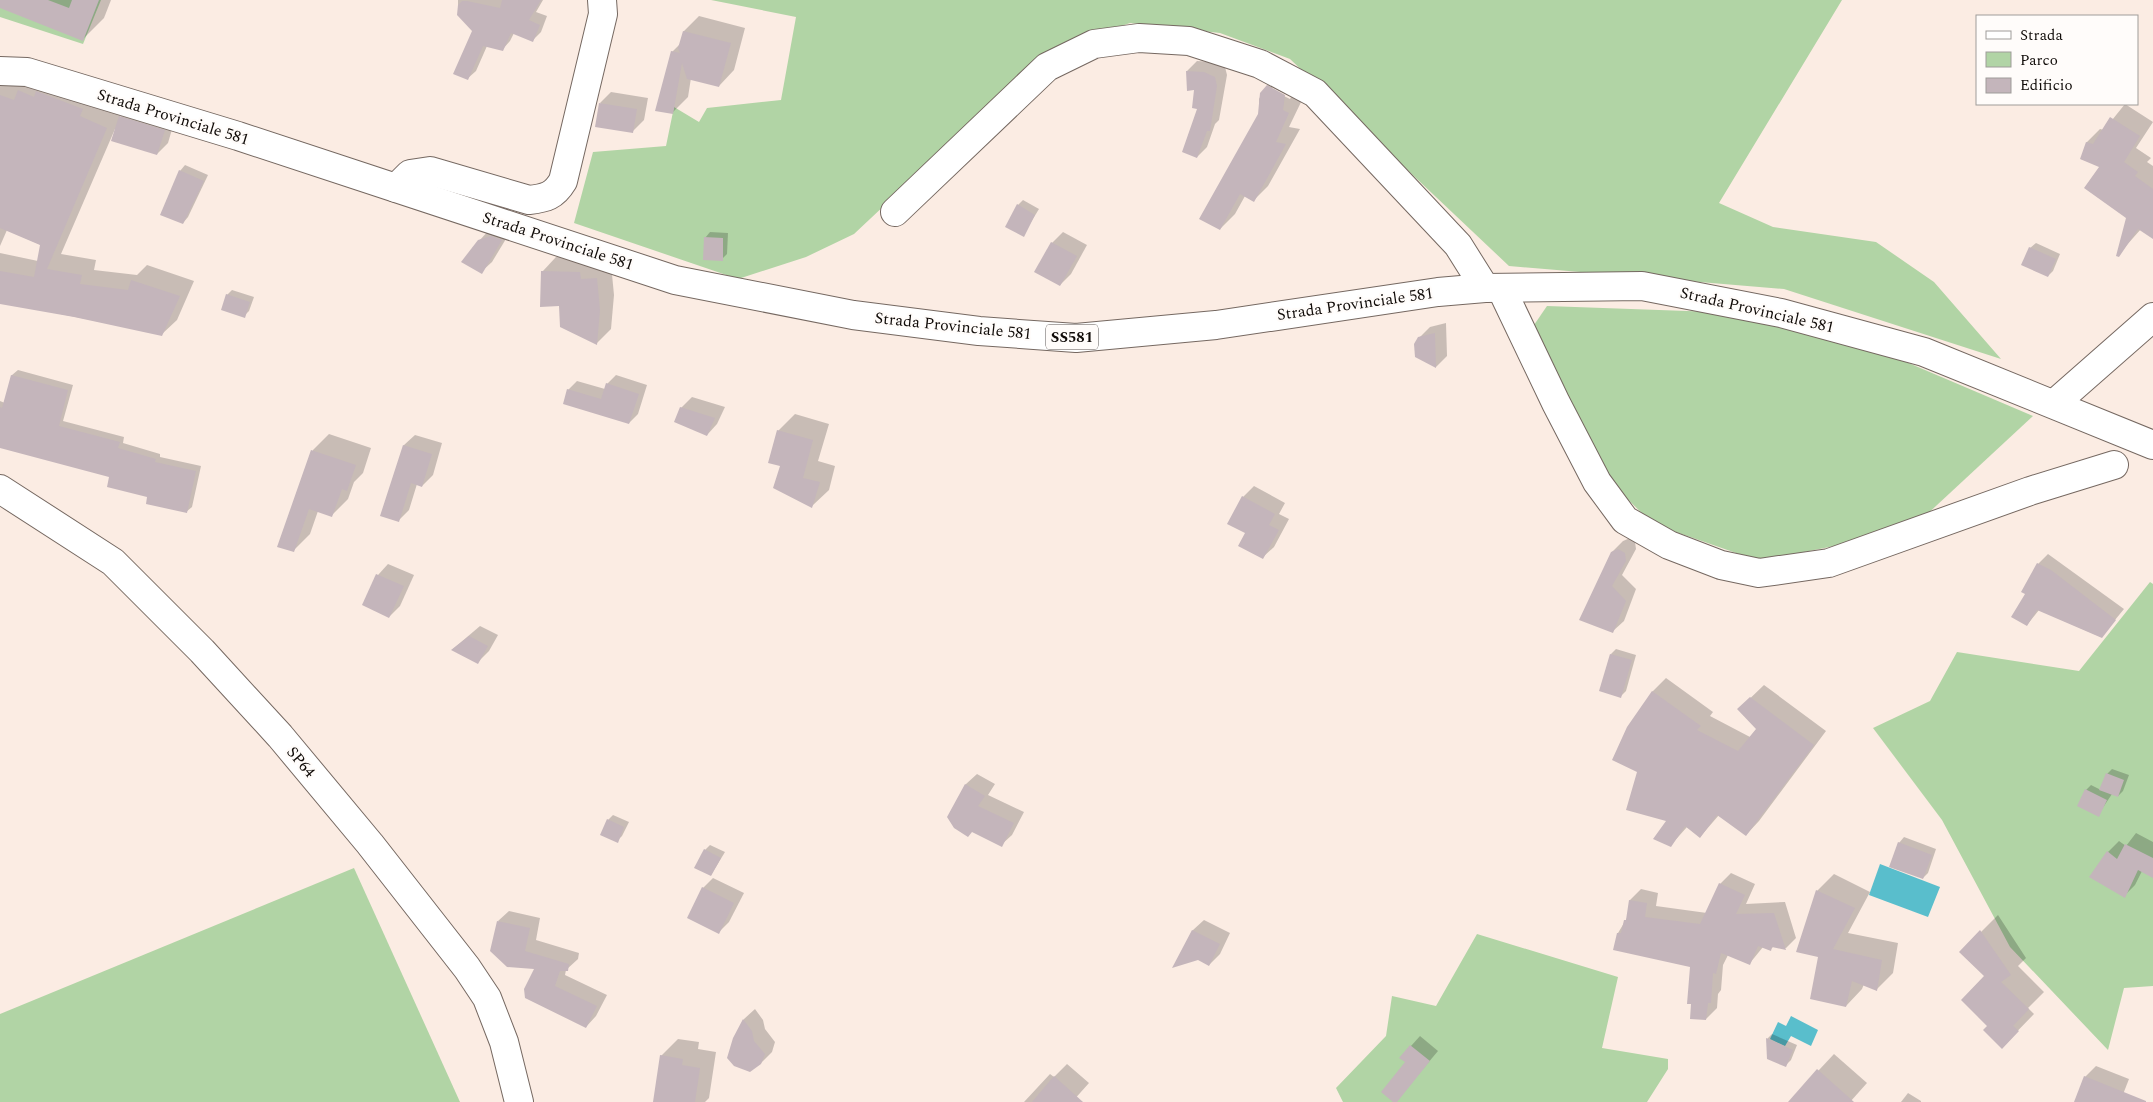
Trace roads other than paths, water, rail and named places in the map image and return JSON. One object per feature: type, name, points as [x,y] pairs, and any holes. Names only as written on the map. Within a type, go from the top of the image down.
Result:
[{"type":"street","points":[[396,188],[410,174],[430,170],[529,200],[546,198],[555,194],[563,182],[603,14],[602,0]]},
{"type":"street","points":[[895,212],[1047,67],[1094,44],[1140,38],[1189,41],[1260,64],[1315,93],[1458,245],[1493,288],[1597,482],[1625,520],[1669,545],[1721,565],[1759,573],[1829,563],[2030,491],[2114,465]]},
{"type":"street","name":"Strada Provinciale 581","points":[[0,70],[27,72],[238,136],[675,280],[853,315],[979,331],[1076,338],[1216,325],[1438,292],[1493,288],[1642,286],[1781,313],[1924,352],[2153,445]]},
{"type":"street","points":[[2054,404],[2153,317]]},
{"type":"street","name":"SP64","points":[[0,489],[113,562],[202,652],[280,736],[376,851],[467,968],[487,998],[504,1042],[520,1102]]},
{"type":"water","points":[[1880,864],[1940,887],[1928,917],[1869,895]]},
{"type":"water","points":[[1791,1016],[1818,1030],[1811,1046],[1791,1036],[1785,1046],[1770,1039],[1778,1022],[1786,1026]]}]
